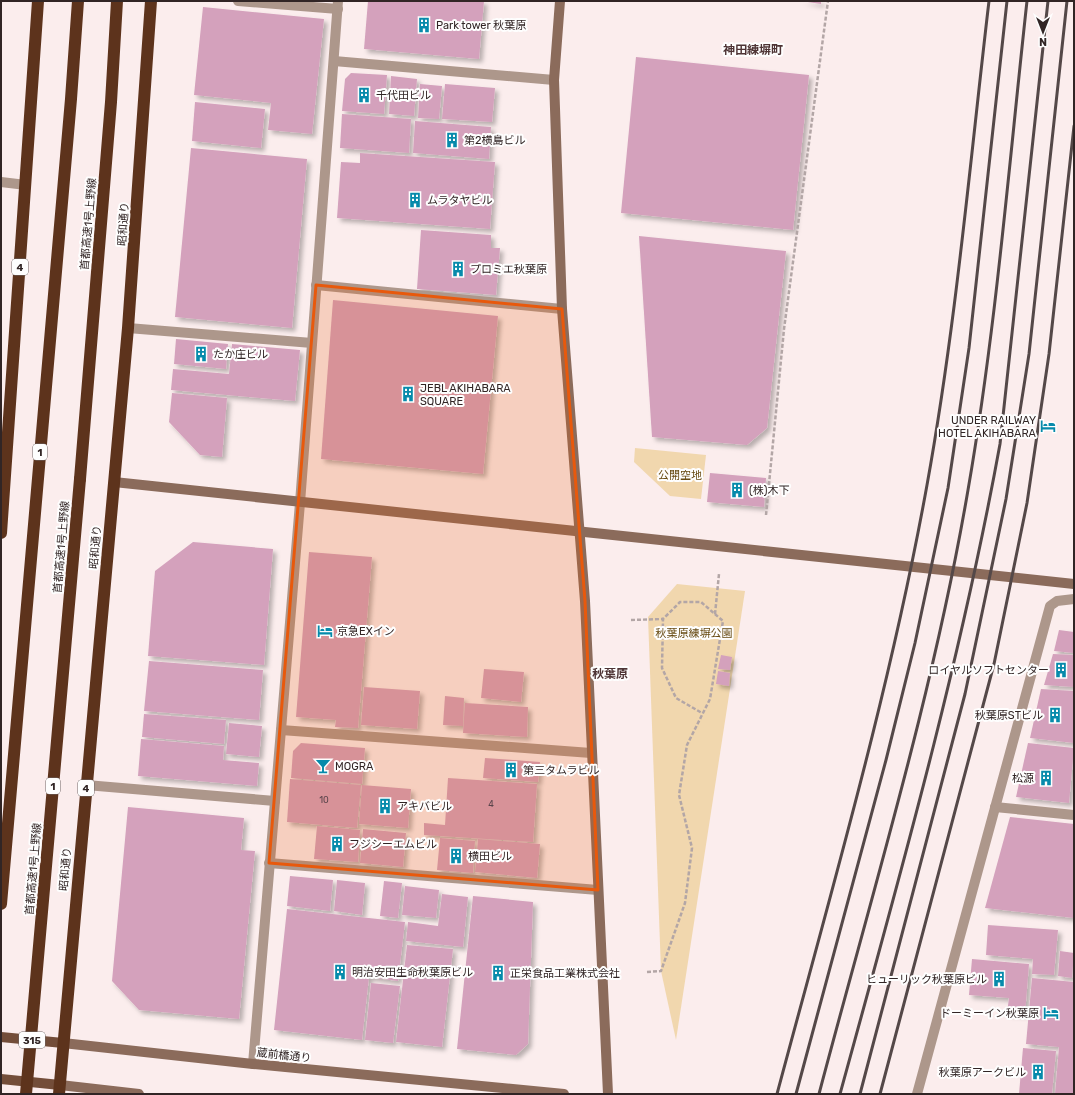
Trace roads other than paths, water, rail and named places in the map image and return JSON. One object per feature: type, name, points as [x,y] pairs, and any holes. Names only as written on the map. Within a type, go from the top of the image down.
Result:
[{"type":"highway","name":"4","points":[[1,527],[38,1]]},
{"type":"highway","name":"1","points":[[1,904],[71,99],[78,1]]},
{"type":"highway","name":"首都高速1号上野線","points":[[26,1094],[81,471],[111,102],[117,1]]},
{"type":"highway","name":"昭和通り","points":[[59,1090],[128,328],[151,1]]},
{"type":"main road","name":"蔵前橋通り","points":[[1,1037],[63,1043]]},
{"type":"main road","points":[[1,1079],[59,1090]]},
{"type":"street","points":[[238,1],[338,5],[300,503],[253,1064]]},
{"type":"street","points":[[560,1],[554,80],[562,308],[580,533],[608,1094]]},
{"type":"street","points":[[334,61],[554,80]]},
{"type":"street","points":[[1,182],[26,185]]},
{"type":"street","points":[[316,285],[562,308]]},
{"type":"street","points":[[128,328],[312,343]]},
{"type":"street","points":[[114,482],[580,533],[1074,584]]},
{"type":"street","points":[[917,1094],[1050,606],[1057,601],[1074,599]]},
{"type":"street","points":[[281,730],[591,753]]},
{"type":"street","points":[[86,785],[275,801]]},
{"type":"street","points":[[995,807],[1074,815]]},
{"type":"street","points":[[269,863],[598,890]]},
{"type":"street","name":"蔵前橋通り","points":[[63,1043],[253,1064],[564,1094]]},
{"type":"street","points":[[59,1090],[139,1094]]},
{"type":"railway","points":[[777,1094],[878,715],[896,638],[927,485],[946,365],[962,243],[989,1]]},
{"type":"railway","points":[[796,1094],[886,760],[915,643],[948,488],[969,348],[1007,1]]},
{"type":"railway","points":[[819,1094],[900,794],[954,567],[978,429],[994,308],[1027,1]]},
{"type":"railway","points":[[840,1094],[906,852],[947,690],[984,526],[1000,444],[1048,1]]},
{"type":"railway","points":[[860,1094],[965,694],[1006,499],[1029,354],[1067,1]]},
{"type":"railway","points":[[880,1094],[994,664],[1027,503],[1049,354],[1074,126]]},
{"type":"place","name":"Park tower 秋葉原","points":[[424,25]]},
{"type":"place","name":"千代田ビル","points":[[364,95]]},
{"type":"place","name":"第2横島ビル","points":[[452,140]]},
{"type":"place","name":"ムラタヤビル","points":[[415,200]]},
{"type":"place","name":"プロミエ秋葉原","points":[[458,269]]},
{"type":"place","name":"たか庄ビル","points":[[201,354]]},
{"type":"place","name":"JEBL AKIHABARA SQUARE","points":[[408,394]]},
{"type":"place","name":"UNDER RAILWAY HOTEL AKIHABARA","points":[[1048,426]]},
{"type":"place","name":"(株)木下","points":[[737,490]]},
{"type":"place","name":"京急EXイン","points":[[325,631]]},
{"type":"place","name":"ロイヤルソフトセンター","points":[[1061,670]]},
{"type":"place","name":"秋葉原STビル","points":[[1055,715]]},
{"type":"place","name":"MOGRA","points":[[323,766]]},
{"type":"place","name":"第三タムラビル","points":[[511,770]]},
{"type":"place","name":"松源","points":[[1046,778]]},
{"type":"place","name":"アキバビル","points":[[385,806]]},
{"type":"place","name":"フジシーエムビル","points":[[337,844]]},
{"type":"place","name":"横田ビル","points":[[456,856]]},
{"type":"place","name":"明治安田生命秋葉原ビル","points":[[340,972]]},
{"type":"place","name":"正栄食品工業株式会社","points":[[498,973]]},
{"type":"place","name":"ヒューリック秋葉原ビル","points":[[999,979]]},
{"type":"place","name":"ドーミーイン秋葉原","points":[[1051,1013]]},
{"type":"place","name":"秋葉原アークビル","points":[[1038,1072]]},
{"type":"district","name":"神田練塀町","points":[[753,50]]},
{"type":"district","name":"秋葉原","points":[[610,674]]},
{"type":"park label","name":"公開空地","points":[[680,475]]},
{"type":"park label","name":"秋葉原練塀公園","points":[[694,633]]}]
